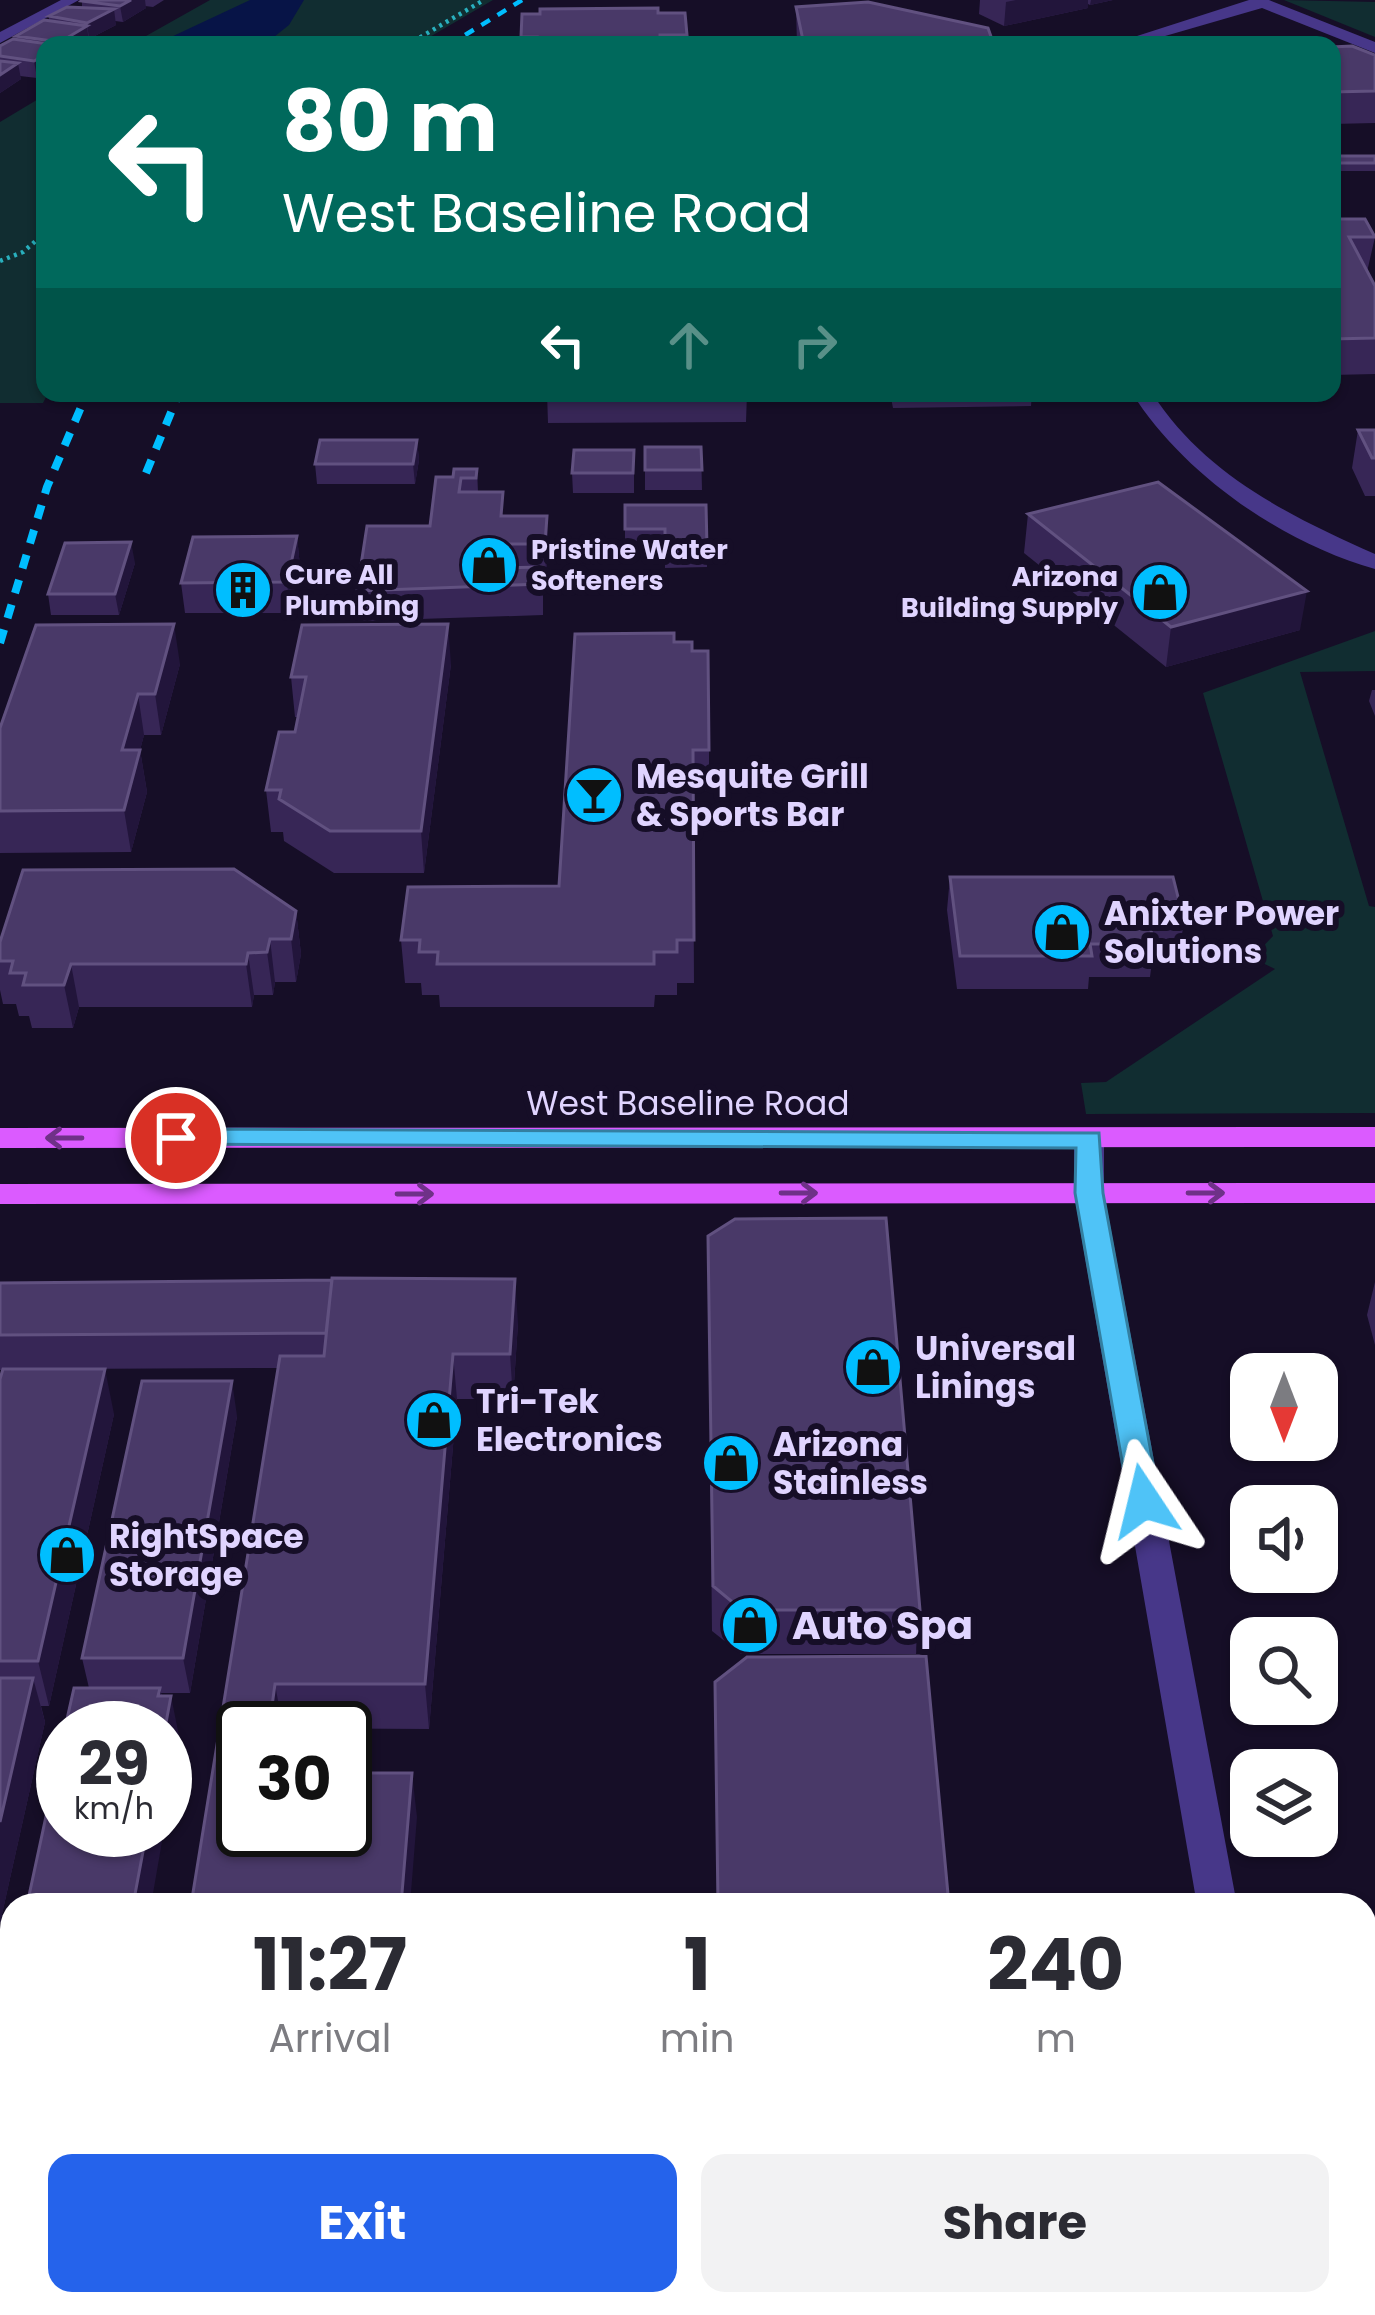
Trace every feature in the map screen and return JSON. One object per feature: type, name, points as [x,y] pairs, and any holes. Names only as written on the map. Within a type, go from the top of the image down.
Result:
[{"type":"main road","name":"West Baseline Road","points":[[0,1138],[1375,1137]]},
{"type":"main road","points":[[298,1194],[307,1138]]},
{"type":"main road","points":[[0,1194],[1375,1193]]},
{"type":"street","points":[[0,38],[71,0]]},
{"type":"street","points":[[1146,36],[1258,1],[1375,48]]},
{"type":"street","points":[[1149,402],[1177,438],[1230,486],[1375,562]]},
{"type":"street","points":[[1090,1139],[1089,1193],[1214,1893]]},
{"type":"path","points":[[422,36],[484,0]]},
{"type":"path","points":[[0,260],[23,252],[36,241]]},
{"type":"green space","points":[[210,0],[493,0],[431,36],[146,36]]},
{"type":"green space","points":[[1284,0],[1375,2],[1375,37]]},
{"type":"green space","points":[[36,100],[36,402],[43,403],[0,403],[0,122]]},
{"type":"green space","points":[[1375,631],[1375,671],[1300,672],[1369,906],[1375,907],[1375,1113],[1086,1114],[1081,1083],[1106,1082],[1275,969],[1252,958],[1273,936],[1203,693]]},
{"type":"shaded area","points":[[250,0],[304,0],[289,25],[275,36],[173,36]]},
{"type":"building","points":[[82,0],[131,0],[120,6]]},
{"type":"building","points":[[868,2],[988,28],[991,36],[802,36],[796,7]]},
{"type":"building","points":[[67,7],[114,9],[87,23],[49,16]]},
{"type":"building","points":[[658,8],[658,13],[685,13],[687,35],[521,36],[522,14],[540,14],[540,9]]},
{"type":"building","points":[[44,20],[87,26],[70,36],[16,36]]},
{"type":"building","points":[[13,39],[36,42],[36,60],[0,56],[0,46]]},
{"type":"building","points":[[1341,47],[1375,55],[1375,91],[1341,92]]},
{"type":"building","points":[[0,61],[18,63],[0,75]]},
{"type":"building","points":[[1341,156],[1375,156],[1375,163],[1341,163]]},
{"type":"building","points":[[1341,219],[1365,219],[1375,237],[1349,237],[1375,286],[1375,338],[1341,339]]},
{"type":"building","points":[[1358,430],[1375,430],[1375,458],[1372,458]]},
{"type":"building","points":[[320,440],[417,440],[413,464],[315,464]]},
{"type":"building","points":[[645,447],[701,447],[702,470],[645,470]]},
{"type":"building","points":[[574,450],[634,450],[633,473],[572,473]]},
{"type":"building","points":[[454,469],[477,469],[476,478],[461,478],[459,492],[503,492],[501,516],[547,516],[545,544],[504,544],[502,568],[542,567],[541,584],[357,591],[367,526],[430,526],[436,477],[453,477]]},
{"type":"building","points":[[1158,482],[1307,591],[1171,627],[1028,514]]},
{"type":"building","points":[[625,505],[706,505],[707,547],[665,547],[665,529],[625,529]]},
{"type":"building","points":[[297,536],[287,582],[181,583],[193,537]]},
{"type":"building","points":[[131,542],[115,594],[48,594],[65,543]]},
{"type":"building","points":[[174,624],[155,694],[138,694],[122,750],[140,750],[124,810],[0,811],[0,728],[36,625]]},
{"type":"building","points":[[448,624],[421,831],[330,831],[279,799],[281,790],[266,790],[279,732],[295,732],[306,677],[291,677],[302,625]]},
{"type":"building","points":[[674,633],[674,642],[692,642],[692,651],[708,651],[709,750],[693,750],[694,940],[677,940],[677,952],[654,952],[654,964],[437,964],[438,952],[419,952],[420,940],[401,940],[408,887],[559,886],[575,634]]},
{"type":"building","points":[[234,869],[296,911],[291,939],[270,939],[267,952],[248,953],[246,964],[71,964],[64,985],[23,985],[26,973],[10,973],[13,961],[0,961],[0,942],[23,870]]},
{"type":"building","points":[[950,877],[1173,877],[1184,921],[1149,921],[1154,944],[1090,944],[1092,956],[960,956]]},
{"type":"building","points":[[886,1218],[920,1610],[742,1610],[713,1586],[708,1236],[735,1219]]},
{"type":"building","points":[[332,1278],[515,1279],[510,1354],[453,1354],[425,1684],[275,1684],[273,1701],[224,1701],[280,1356],[324,1356]]},
{"type":"building","points":[[332,1280],[326,1333],[0,1335],[0,1283]]},
{"type":"building","points":[[3,1369],[105,1369],[38,1661],[0,1661]]},
{"type":"building","points":[[142,1381],[232,1381],[183,1658],[82,1658]]},
{"type":"building","points":[[926,1656],[948,1893],[718,1893],[715,1682],[747,1657]]},
{"type":"building","points":[[0,1678],[33,1678],[0,1822]]},
{"type":"building","points":[[74,1688],[160,1688],[158,1696],[171,1696],[170,1701],[71,1701]]},
{"type":"building","points":[[216,1751],[216,1857],[372,1857],[372,1773],[412,1773],[402,1893],[193,1893]]},
{"type":"building","points":[[37,1857],[142,1857],[135,1893],[30,1893]]},
{"type":"railway","points":[[464,36],[522,0]]},
{"type":"railway","points":[[0,643],[47,487],[83,402]]},
{"type":"railway","points":[[146,473],[175,402]]},
{"type":"place","name":"Pristine Water Softeners","points":[[489,565]]},
{"type":"place","name":"Cure All Plumbing","points":[[243,590]]},
{"type":"place","name":"Arizona Building Supply","points":[[1160,592]]},
{"type":"place","name":"Mesquite Grill & Sports Bar","points":[[594,795]]},
{"type":"place","name":"Anixter Power Solutions","points":[[1062,932]]},
{"type":"place","name":"Universal Linings","points":[[873,1367]]},
{"type":"place","name":"Tri-Tek Electronics","points":[[434,1420]]},
{"type":"place","name":"Arizona Stainless","points":[[731,1463]]},
{"type":"place","name":"RightSpace Storage","points":[[67,1555]]},
{"type":"place","name":"Auto Spa","points":[[750,1625]]},
{"type":"route","points":[[176,1138],[1090,1139],[1089,1193],[1144,1501]]}]
